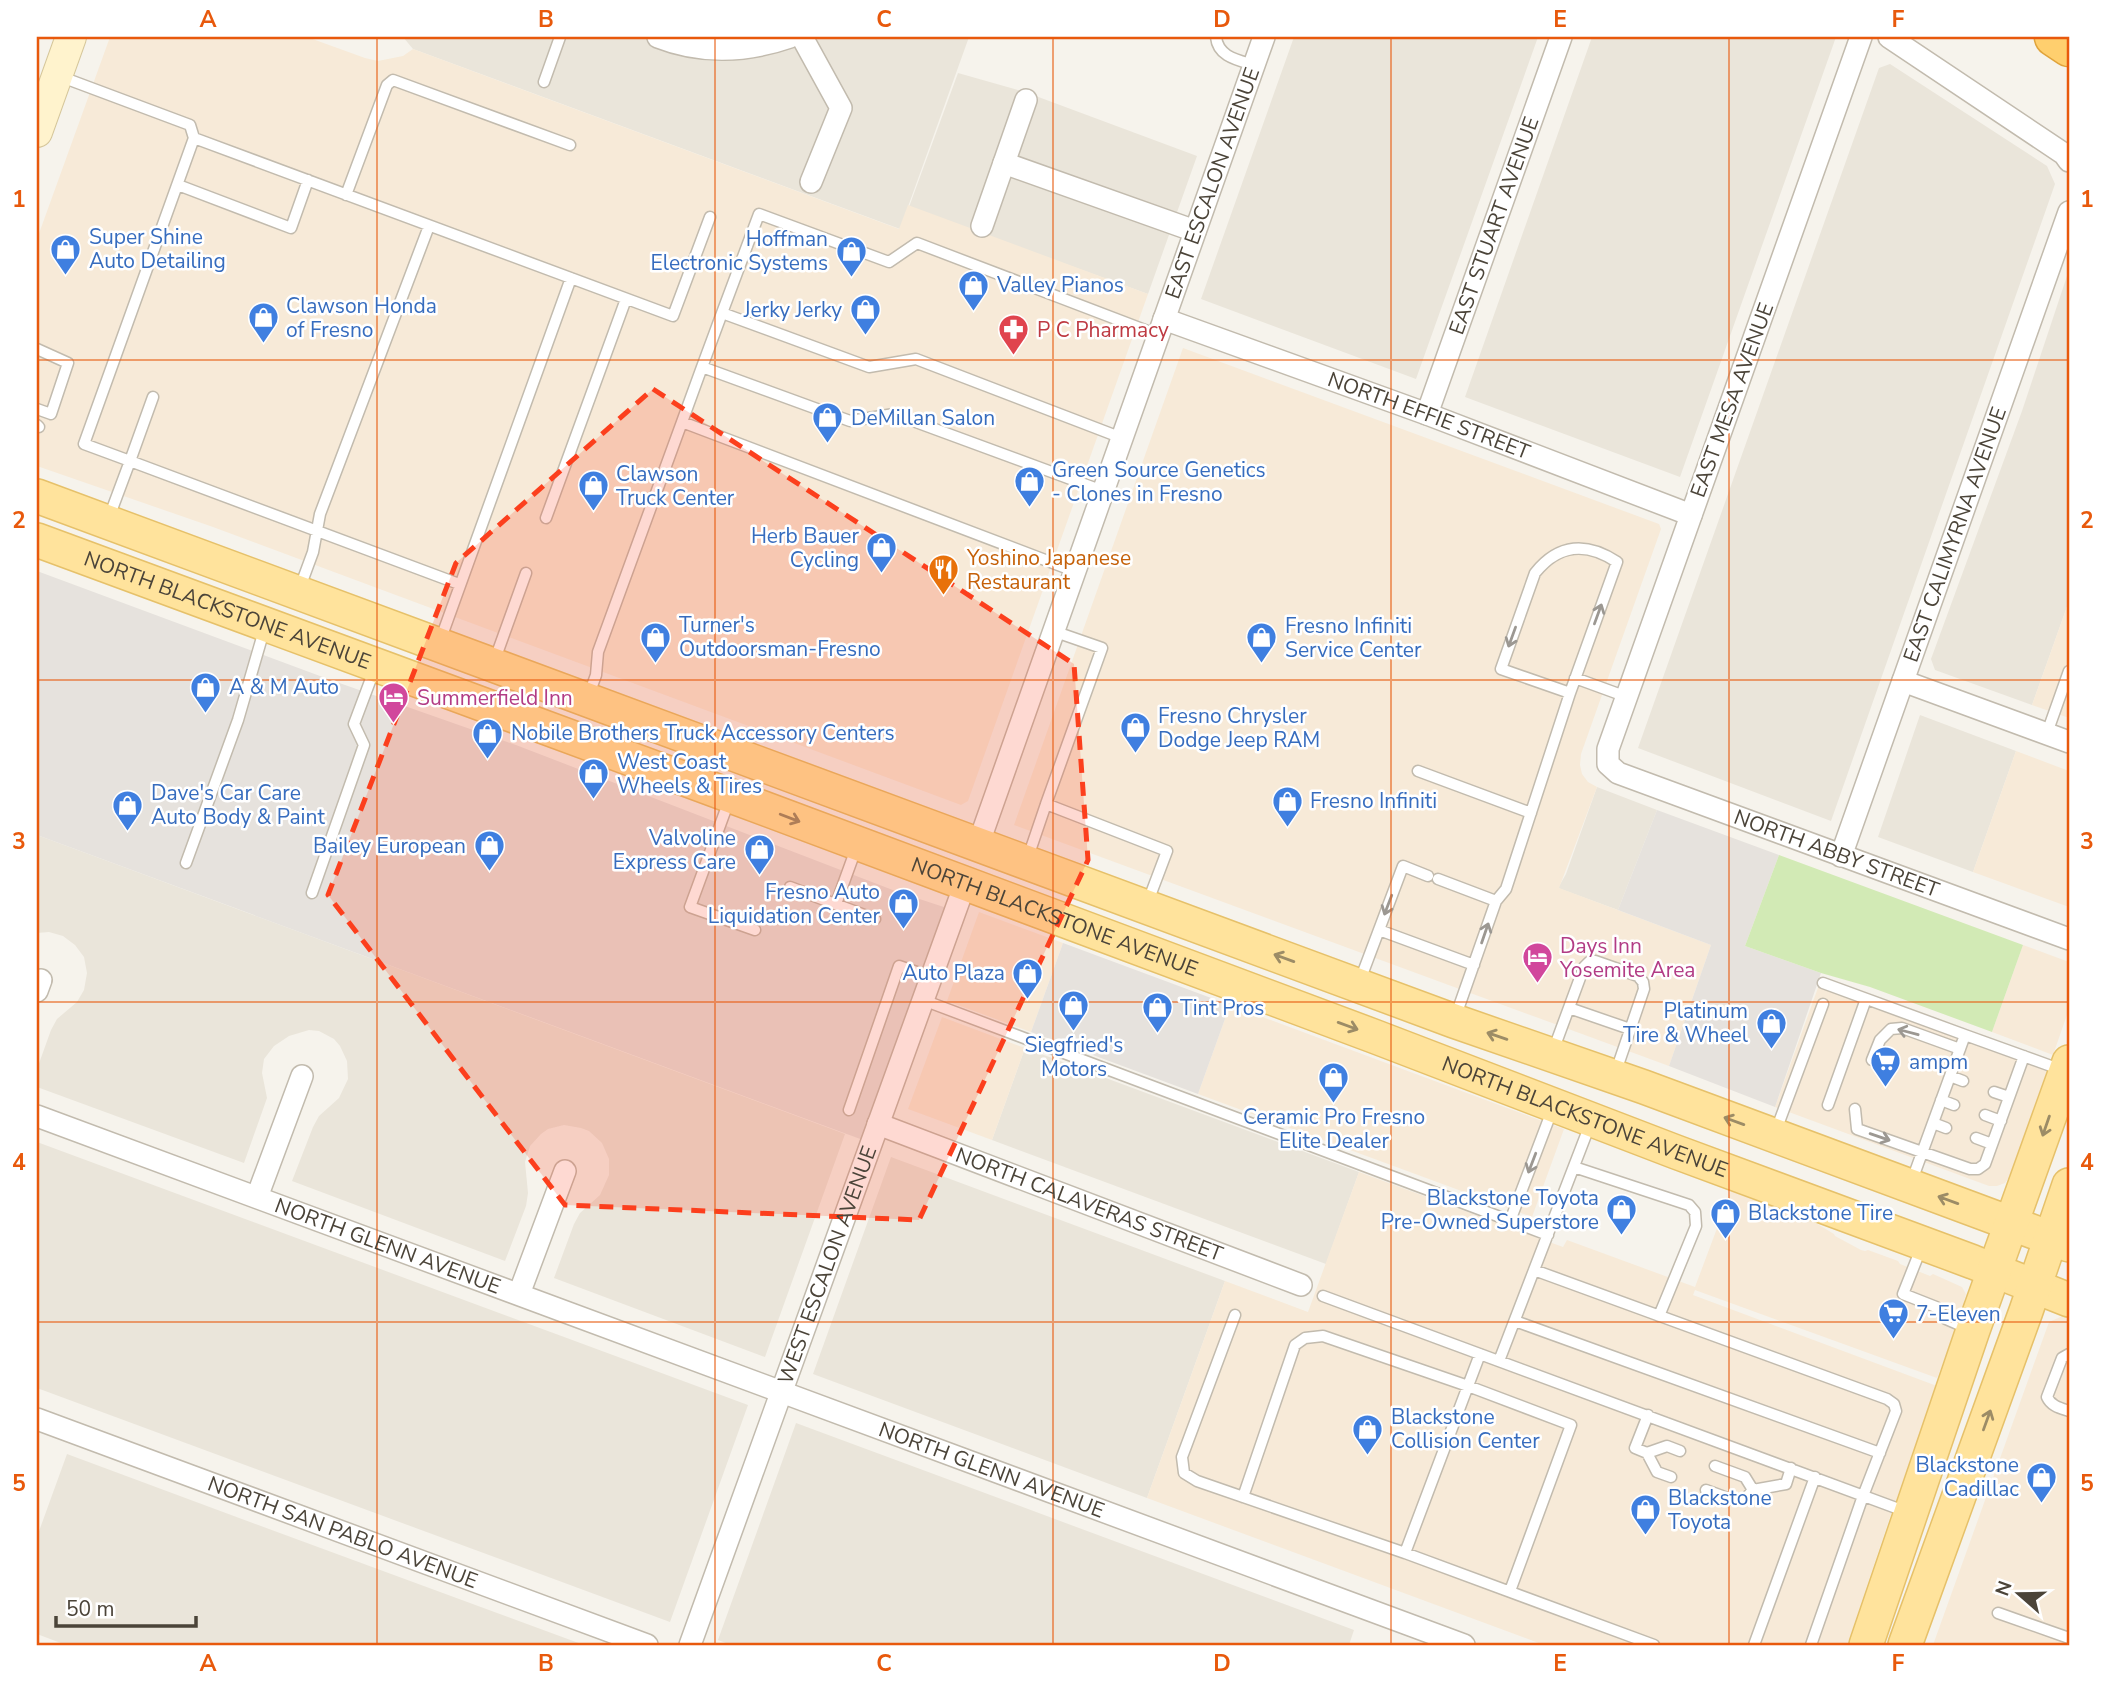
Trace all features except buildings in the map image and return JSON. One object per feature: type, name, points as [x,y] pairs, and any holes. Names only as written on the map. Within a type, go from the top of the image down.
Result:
[{"type":"highway","points":[[2054,37],[2069,47]]},
{"type":"main road","points":[[37,132],[71,37]]},
{"type":"main road","name":"NORTH BLACKSTONE AVENUE","points":[[37,496],[1454,1021],[2060,1241]]},
{"type":"main road","name":"NORTH BLACKSTONE AVENUE","points":[[37,540],[731,796],[2069,1300]]},
{"type":"main road","points":[[858,844],[882,833],[953,856],[969,852],[978,845]]},
{"type":"main road","points":[[965,884],[975,874],[999,873],[1090,905],[1146,907]]},
{"type":"main road","points":[[1866,1645],[1973,1330],[2068,1067]]},
{"type":"main road","points":[[1905,1645],[2035,1287],[2060,1241],[2069,1185]]},
{"type":"main road","points":[[1887,1645],[1903,1602],[1919,1544],[1917,1524],[1910,1513]]},
{"type":"street","points":[[658,37],[696,47],[732,50],[767,45],[790,37]]},
{"type":"street","points":[[802,37],[841,108],[811,182]]},
{"type":"street","name":"EAST ESCALON AVENUE","points":[[978,845],[1264,37]]},
{"type":"street","name":"EAST STUART AVENUE","points":[[1427,414],[1561,37]]},
{"type":"street","name":"EAST MESA AVENUE","points":[[1608,764],[1608,750],[1861,37]]},
{"type":"street","points":[[1889,37],[2064,154],[2069,162]]},
{"type":"street","points":[[982,226],[1026,100]]},
{"type":"street","points":[[1004,163],[1195,231]]},
{"type":"street","name":"EAST CALIMYRNA AVENUE","points":[[1841,856],[2069,212]]},
{"type":"street","name":"NORTH EFFIE STREET","points":[[1161,327],[1427,414],[1691,515]]},
{"type":"street","points":[[1903,681],[2069,742]]},
{"type":"street","name":"NORTH ABBY STREET","points":[[1608,764],[1618,773],[2069,939]]},
{"type":"street","name":"WEST ESCALON AVENUE","points":[[690,1645],[965,884]]},
{"type":"street","name":"NORTH GLENN AVENUE","points":[[257,1197],[302,1076]]},
{"type":"street","name":"NORTH GLENN AVENUE","points":[[37,1116],[1464,1645]]},
{"type":"street","name":"NORTH CALAVERAS STREET","points":[[878,1124],[1301,1285]]},
{"type":"street","name":"NORTH GLENN AVENUE","points":[[519,1294],[565,1171]]},
{"type":"street","name":"NORTH SAN PABLO AVENUE","points":[[37,1419],[647,1645]]},
{"type":"lane","points":[[544,82],[561,37]]},
{"type":"lane","points":[[1216,37],[1217,45],[1224,54],[1254,65]]},
{"type":"lane","points":[[57,75],[190,125],[194,138],[84,444],[459,584]]},
{"type":"lane","points":[[346,195],[387,85],[393,80],[570,145]]},
{"type":"lane","points":[[194,138],[673,316],[710,216]]},
{"type":"lane","points":[[178,185],[291,228],[308,180]]},
{"type":"lane","points":[[587,700],[596,674],[598,652],[759,214],[889,262],[917,243],[1161,327]]},
{"type":"lane","points":[[298,593],[313,552],[320,514],[429,226]]},
{"type":"lane","points":[[438,645],[571,278]]},
{"type":"lane","points":[[546,518],[626,299]]},
{"type":"lane","points":[[722,313],[869,367],[916,359],[1122,438]]},
{"type":"lane","points":[[37,349],[68,363],[51,414],[37,409]]},
{"type":"lane","points":[[702,367],[850,421],[894,414],[1103,491]]},
{"type":"lane","points":[[107,522],[153,397]]},
{"type":"lane","points":[[682,422],[1074,571]]},
{"type":"lane","points":[[1454,1021],[1496,901],[1506,889],[1570,693],[1617,562],[1604,554],[1581,548],[1565,549],[1544,562],[1535,573],[1500,669],[1570,693]]},
{"type":"lane","points":[[493,665],[526,573]]},
{"type":"lane","points":[[186,863],[238,720],[266,625]]},
{"type":"lane","points":[[1026,862],[1102,648],[1054,631]]},
{"type":"lane","points":[[312,892],[363,745],[354,724],[376,665]]},
{"type":"lane","points":[[2047,733],[2069,671]]},
{"type":"lane","points":[[1576,678],[1627,697]]},
{"type":"lane","points":[[1418,771],[1531,813]]},
{"type":"lane","points":[[731,796],[690,907],[755,930]]},
{"type":"lane","points":[[1046,804],[1167,851],[1146,907]]},
{"type":"lane","points":[[836,904],[858,844]]},
{"type":"lane","points":[[1358,985],[1403,866],[1496,901]]},
{"type":"lane","points":[[790,887],[875,919]]},
{"type":"lane","points":[[1379,929],[1474,965]]},
{"type":"lane","points":[[1552,1055],[1584,967],[1589,962],[1595,961],[1638,976],[1644,989],[1614,1077]]},
{"type":"lane","points":[[849,1110],[899,966],[931,977]]},
{"type":"lane","points":[[1823,983],[2024,1056],[2068,1067]]},
{"type":"lane","points":[[1828,1105],[1866,999]]},
{"type":"lane","points":[[923,1000],[1548,1235]]},
{"type":"lane","points":[[1774,1135],[1823,1004]]},
{"type":"lane","points":[[1569,1008],[1630,1029]]},
{"type":"lane","points":[[1872,1060],[1880,1040],[1891,1029],[1902,1028],[1960,1049]]},
{"type":"lane","points":[[1910,1185],[1965,1035]]},
{"type":"lane","points":[[1855,1110],[1857,1129],[1970,1169],[1978,1169],[1985,1164],[2024,1056]]},
{"type":"lane","points":[[1950,1076],[1964,1081]]},
{"type":"lane","points":[[1994,1092],[2009,1097]]},
{"type":"lane","points":[[1941,1100],[1954,1105]]},
{"type":"lane","points":[[1510,1221],[1555,1105]]},
{"type":"lane","points":[[1985,1115],[2001,1121]]},
{"type":"lane","points":[[1499,1361],[1592,1120]]},
{"type":"lane","points":[[1933,1123],[1946,1128]]},
{"type":"lane","points":[[1976,1138],[1992,1144]]},
{"type":"lane","points":[[1574,1167],[1689,1205],[1695,1212],[1696,1226],[1659,1316]]},
{"type":"lane","points":[[1923,1244],[1903,1294],[1936,1307],[1946,1319],[1973,1330]]},
{"type":"lane","points":[[1534,1270],[1887,1399],[1894,1404],[1896,1411],[1811,1645]]},
{"type":"lane","points":[[1323,1296],[1910,1513]]},
{"type":"lane","points":[[1235,1315],[1182,1457],[1184,1473],[1197,1481],[1405,1553],[1654,1645]]},
{"type":"lane","points":[[1515,1321],[1880,1453]]},
{"type":"lane","points":[[1243,1497],[1295,1345],[1305,1338],[1323,1336],[1468,1386],[1571,1425],[1510,1591]]},
{"type":"lane","points":[[1405,1553],[1480,1353]]},
{"type":"lane","points":[[2069,1354],[2062,1358],[2047,1397],[2054,1406],[2069,1411]]},
{"type":"lane","points":[[1648,1415],[1635,1448],[1647,1453],[1657,1472],[1671,1477]]},
{"type":"lane","points":[[1647,1453],[1667,1446],[1681,1451]]},
{"type":"lane","points":[[1715,1466],[1745,1477],[1754,1490]]},
{"type":"lane","points":[[1706,1490],[1733,1500],[1746,1498],[1754,1490],[1786,1484],[1791,1468]]},
{"type":"lane","points":[[1754,1645],[1815,1477]]},
{"type":"lane","points":[[1998,1613],[2069,1638]]},
{"type":"highlighted area","points":[[653,389],[1074,664],[1088,860],[919,1220],[565,1205],[328,895],[456,563]]},
{"type":"shaded area","points":[[110,37],[307,37],[378,61],[403,56],[413,49],[899,229],[908,205],[1148,294],[968,801],[961,805],[213,527],[37,466],[37,239]]},
{"type":"shaded area","points":[[403,37],[969,37],[900,229],[413,49]]},
{"type":"shaded area","points":[[1294,37],[1538,37],[1416,379],[1201,299]]},
{"type":"shaded area","points":[[1592,37],[1836,37],[1680,477],[1465,397]]},
{"type":"shaded area","points":[[1890,64],[2047,166],[2055,184],[1831,821],[1638,748],[1879,68]]},
{"type":"shaded area","points":[[958,73],[1025,92],[1197,156],[1148,294],[909,207]]},
{"type":"shaded area","points":[[2069,270],[2069,601],[2032,705],[1935,670],[1931,659],[2022,411]]},
{"type":"shaded area","points":[[1183,348],[1659,524],[1661,529],[1581,754],[1582,774],[1588,782],[1597,787],[1559,888],[1711,945],[1669,1066],[1014,825]]},
{"type":"shaded area","points":[[37,571],[328,679],[516,745],[898,892],[947,908],[863,1140],[37,835]]},
{"type":"shaded area","points":[[2069,601],[2069,718],[2032,705]]},
{"type":"shaded area","points":[[1920,715],[2016,751],[1973,872],[1878,837]]},
{"type":"shaded area","points":[[2016,751],[2069,771],[2069,907],[1973,872]]},
{"type":"shaded area","points":[[1597,787],[1657,810],[1618,910],[1558,888],[1566,874]]},
{"type":"shaded area","points":[[1657,810],[1779,855],[1745,946],[1821,973],[1775,1107],[1669,1066],[1711,945],[1618,910]]},
{"type":"shaded area","points":[[37,835],[845,1134],[765,1357],[554,1278],[574,1224],[580,1213],[600,1195],[609,1175],[609,1159],[602,1143],[589,1131],[581,1128],[564,1125],[548,1129],[530,1146],[525,1162],[528,1193],[526,1206],[505,1261],[292,1181],[319,1116],[339,1098],[348,1079],[347,1061],[340,1046],[334,1039],[319,1031],[309,1030],[289,1036],[274,1046],[264,1059],[262,1073],[267,1098],[244,1163],[37,1087],[37,1069],[51,1030],[57,1019],[77,1002],[84,990],[87,973],[84,957],[75,945],[63,936],[49,932],[37,933]]},
{"type":"shaded area","points":[[979,912],[1063,943],[1031,1032],[947,1001]]},
{"type":"shaded area","points":[[1063,943],[1230,1005],[1198,1094],[1031,1032]]},
{"type":"shaded area","points":[[2023,945],[2069,962],[2069,1009],[2053,1055],[1992,1032]]},
{"type":"shaded area","points":[[1819,985],[2047,1071],[2010,1176],[2005,1183],[1989,1186],[1775,1107]]},
{"type":"shaded area","points":[[1230,1005],[1564,1129],[1532,1217],[1198,1094]]},
{"type":"shaded area","points":[[942,1017],[1025,1048],[992,1140],[908,1109]]},
{"type":"shaded area","points":[[1025,1048],[1359,1172],[1326,1264],[992,1140]]},
{"type":"shaded area","points":[[37,1142],[748,1405],[670,1622],[37,1388]]},
{"type":"shaded area","points":[[891,1157],[1225,1281],[1147,1498],[813,1374]]},
{"type":"shaded area","points":[[1359,1172],[1563,1247],[1567,1240],[1695,1287],[1731,1191],[1814,1222],[1861,1250],[1868,1250],[1962,1287],[1966,1294],[1964,1301],[1967,1302],[1937,1378],[1695,1290],[1693,1295],[1937,1386],[1847,1645],[1544,1645],[1147,1498],[1225,1281],[1308,1312]]},
{"type":"shaded area","points":[[2065,1315],[2069,1316],[2069,1645],[1933,1645],[2049,1322]]},
{"type":"shaded area","points":[[796,1423],[1354,1630],[1349,1645],[731,1645],[718,1640]]},
{"type":"shaded area","points":[[67,1454],[584,1645],[66,1645],[37,1634],[37,1534]]},
{"type":"green space","points":[[1779,855],[2023,945],[1992,1032],[1870,987],[1745,946]]},
{"type":"place","name":"Super Shine Auto Detailing","points":[[66,276]]},
{"type":"place","name":"Hoffman Electronic Systems","points":[[851,278]]},
{"type":"place","name":"Valley Pianos","points":[[974,312]]},
{"type":"place","name":"Jerky Jerky","points":[[865,337]]},
{"type":"place","name":"Clawson Honda of Fresno","points":[[263,345]]},
{"type":"place","name":"P C Pharmacy","points":[[1014,357]]},
{"type":"place","name":"DeMillan Salon","points":[[828,445]]},
{"type":"place","name":"Green Source Genetics - Clones in Fresno","points":[[1029,509]]},
{"type":"place","name":"Clawson Truck Center","points":[[593,513]]},
{"type":"place","name":"Herb Bauer Cycling","points":[[882,575]]},
{"type":"place","name":"Yoshino Japanese Restaurant","points":[[944,597]]},
{"type":"place","name":"Turner's Outdoorsman-Fresno","points":[[656,664]]},
{"type":"place","name":"Fresno Infiniti Service Center","points":[[1262,665]]},
{"type":"place","name":"A & M Auto","points":[[206,714]]},
{"type":"place","name":"Summerfield Inn","points":[[394,725]]},
{"type":"place","name":"Fresno Chrysler Dodge Jeep RAM","points":[[1135,755]]},
{"type":"place","name":"Nobile Brothers Truck Accessory Centers","points":[[488,760]]},
{"type":"place","name":"West Coast Wheels & Tires","points":[[594,801]]},
{"type":"place","name":"Fresno Infiniti","points":[[1287,828]]},
{"type":"place","name":"Dave's Car Care Auto Body & Paint","points":[[128,832]]},
{"type":"place","name":"Bailey European","points":[[489,873]]},
{"type":"place","name":"Valvoline Express Care","points":[[759,877]]},
{"type":"place","name":"Fresno Auto Liquidation Center","points":[[903,931]]},
{"type":"place","name":"Days Inn Yosemite Area","points":[[1537,985]]},
{"type":"place","name":"Auto Plaza","points":[[1028,1000]]},
{"type":"place","name":"Siegfried's Motors","points":[[1074,1032]]},
{"type":"place","name":"Tint Pros","points":[[1157,1035]]},
{"type":"place","name":"Platinum Tire & Wheel","points":[[1771,1050]]},
{"type":"place","name":"ampm","points":[[1886,1089]]},
{"type":"place","name":"Ceramic Pro Fresno Elite Dealer","points":[[1334,1104]]},
{"type":"place","name":"Blackstone Toyota Pre-Owned Superstore","points":[[1622,1237]]},
{"type":"place","name":"Blackstone Tire","points":[[1725,1240]]},
{"type":"place","name":"7-Eleven","points":[[1893,1341]]},
{"type":"place","name":"Blackstone Collision Center","points":[[1368,1456]]},
{"type":"place","name":"Blackstone Cadillac","points":[[2042,1504]]},
{"type":"place","name":"Blackstone Toyota","points":[[1645,1537]]}]
